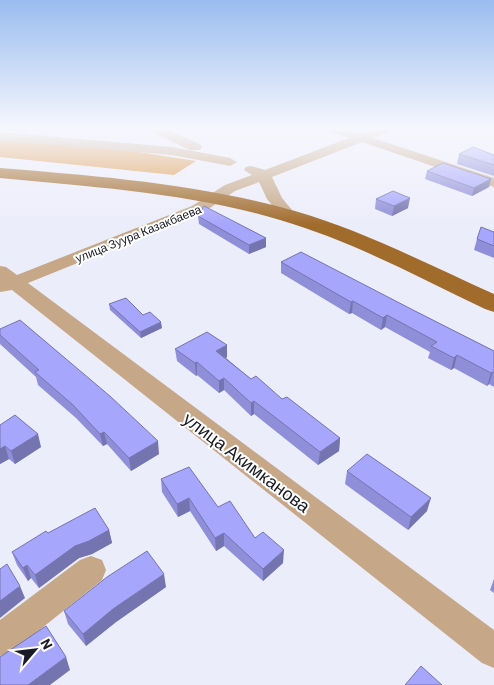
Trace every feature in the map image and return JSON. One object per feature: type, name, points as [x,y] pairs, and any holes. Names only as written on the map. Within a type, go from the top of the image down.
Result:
[{"type":"main road","points":[[0,173],[215,198],[289,216],[388,254],[494,304]]},
{"type":"street","points":[[225,161],[264,174],[275,199],[289,216]]},
{"type":"street","name":"улица Зуура Казакбаева","points":[[5,281],[198,209],[230,188],[299,161]]},
{"type":"street","points":[[429,161],[494,183]]},
{"type":"street","name":"улица Акимканова","points":[[5,281],[494,651]]},
{"type":"street","points":[[0,640],[91,570]]},
{"type":"shaded area","points":[[38,161],[196,161],[174,175]]},
{"type":"building","points":[[481,161],[494,161],[494,165]]},
{"type":"building","points":[[443,163],[491,179],[474,188],[427,171]]},
{"type":"building","points":[[393,191],[410,198],[394,206],[376,199]]},
{"type":"building","points":[[204,206],[266,238],[249,245],[198,216]]},
{"type":"building","points":[[481,227],[494,232],[494,246],[477,239]]},
{"type":"building","points":[[301,252],[494,351],[494,372],[491,373],[457,355],[454,358],[431,346],[437,342],[387,315],[383,318],[353,301],[351,302],[281,262]]},
{"type":"building","points":[[126,298],[143,315],[150,312],[161,322],[140,332],[109,304]]},
{"type":"building","points":[[20,320],[111,397],[158,441],[129,458],[104,432],[100,434],[73,405],[35,372],[39,370],[0,335],[0,329]]},
{"type":"building","points":[[207,332],[227,345],[216,351],[251,379],[256,376],[282,399],[287,397],[340,438],[320,452],[254,401],[251,403],[224,378],[219,381],[197,362],[195,363],[175,349]]},
{"type":"building","points":[[15,415],[38,434],[11,451],[5,446],[0,449],[0,425]]},
{"type":"building","points":[[367,454],[431,498],[411,517],[347,471]]},
{"type":"building","points":[[189,467],[218,507],[230,501],[255,538],[263,532],[284,550],[263,569],[224,533],[215,538],[189,498],[177,504],[161,479]]},
{"type":"building","points":[[95,508],[109,530],[75,546],[35,575],[27,565],[23,568],[12,552],[46,531],[48,533]]},
{"type":"building","points":[[147,551],[164,574],[113,609],[83,634],[64,611],[107,577]]},
{"type":"building","points":[[7,564],[20,586],[0,601],[0,569]]},
{"type":"building","points":[[46,626],[66,657],[28,685],[0,685],[0,657]]},
{"type":"building","points":[[421,666],[442,685],[405,685]]}]
